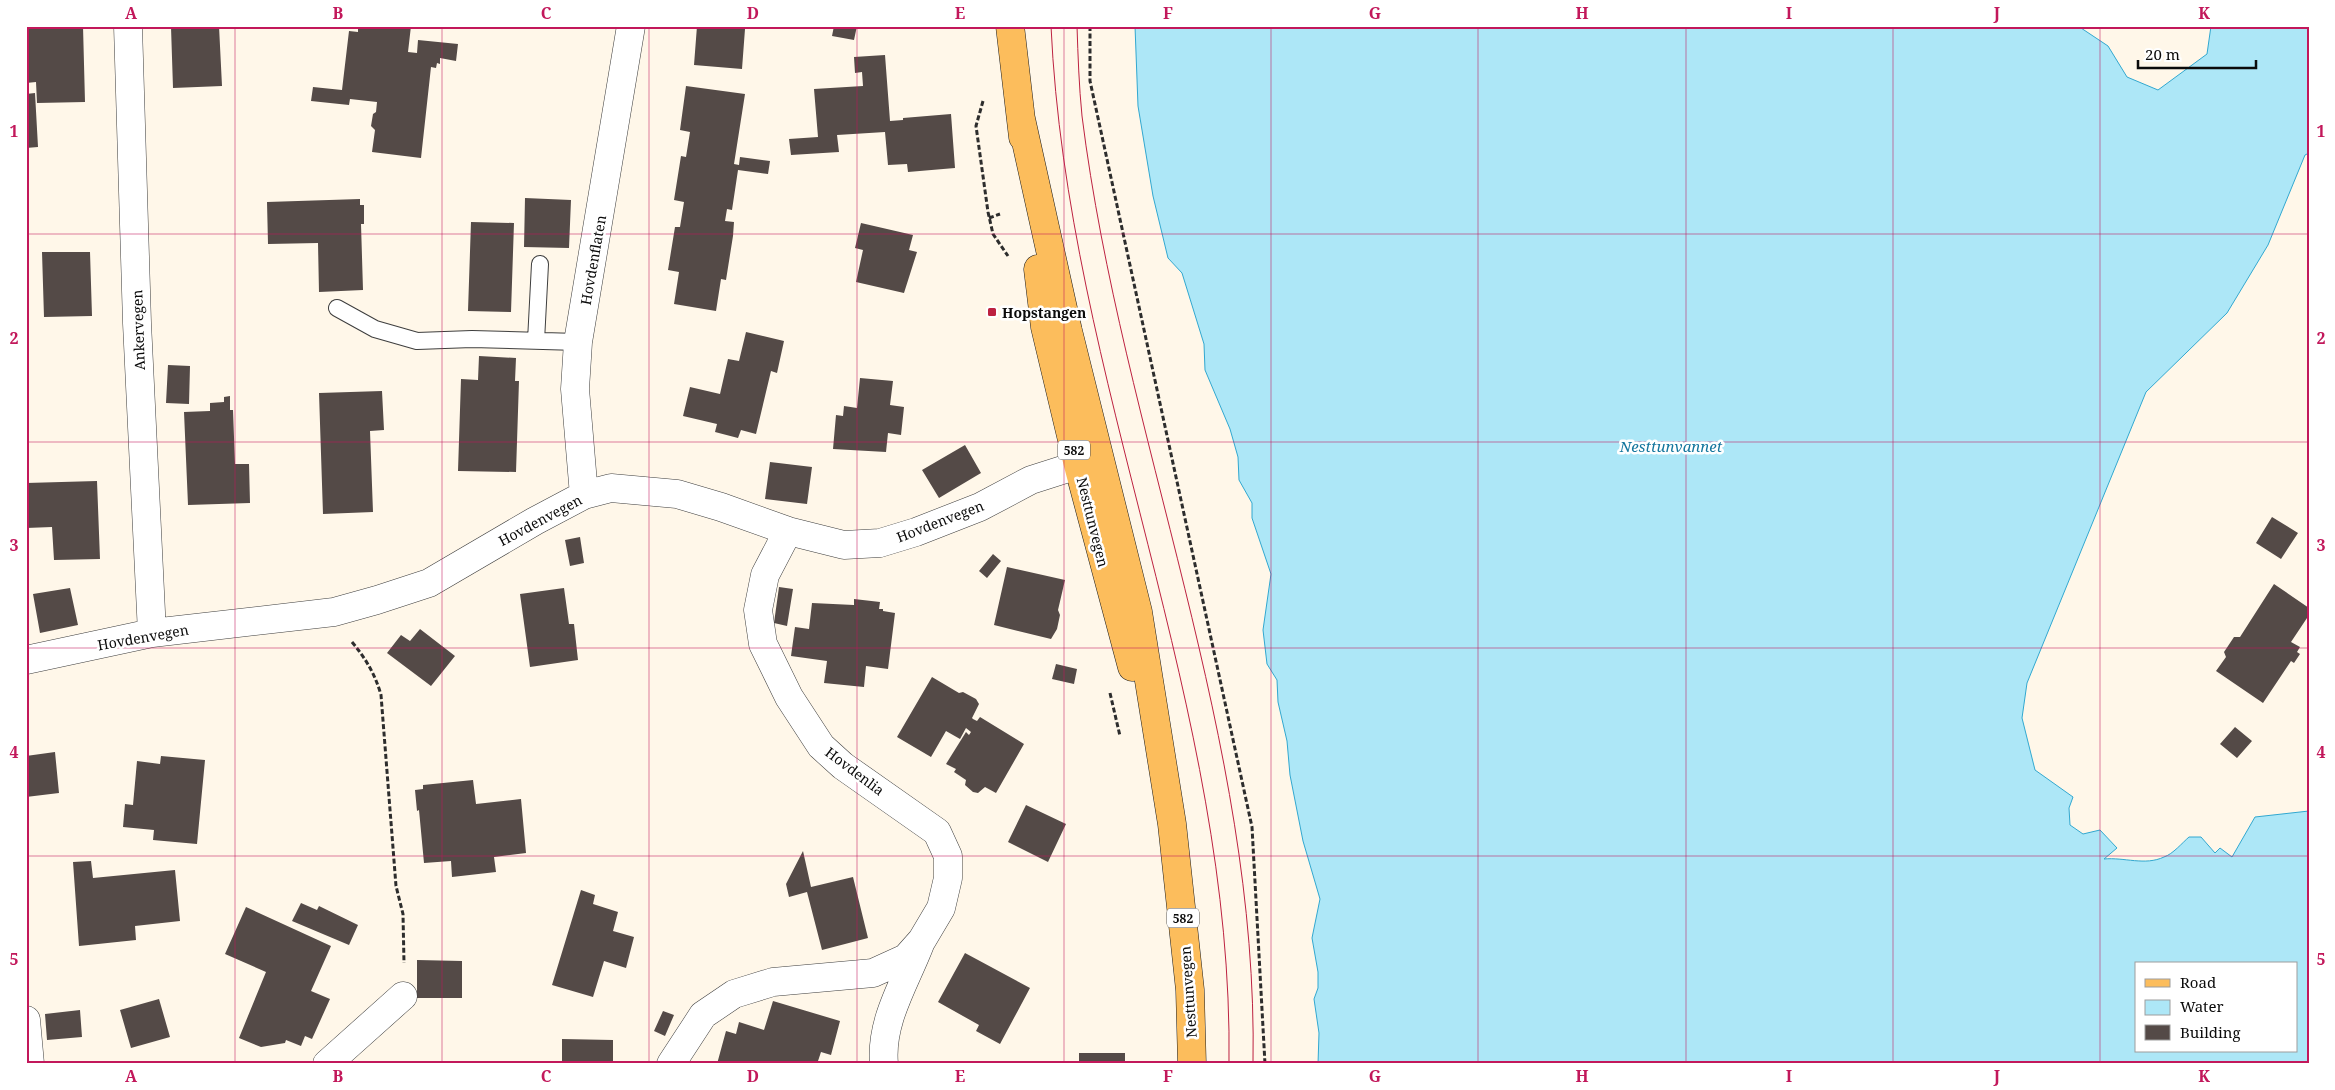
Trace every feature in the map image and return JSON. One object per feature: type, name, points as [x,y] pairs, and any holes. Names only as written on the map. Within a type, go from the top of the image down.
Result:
[{"type":"main road","name":"Nesttunvegen","points":[[1010,26],[1044,320],[1078,465],[1117,617],[1164,772]]},
{"type":"main road","name":"Nesttunvegen","points":[[1021,120],[1070,340],[1138,612],[1164,772],[1190,990],[1192,1064]]},
{"type":"street","name":"Ankervegen","points":[[128,26],[137,323],[152,633]]},
{"type":"street","name":"Hovdenflaten","points":[[584,496],[575,389],[578,342],[631,26]]},
{"type":"street","name":"Hovdenvegen","points":[[26,660],[152,633],[328,612],[378,600],[429,583],[535,521],[584,496],[612,488],[677,494],[721,507],[788,531],[844,546],[880,543],[916,532],[980,507],[1030,480],[1078,465]]},
{"type":"street","name":"Hovdenlia","points":[[788,531],[765,575],[758,610],[763,644],[789,697],[821,746],[843,766],[937,832],[948,856],[948,878],[941,908],[922,940],[890,1014],[882,1046],[884,1064]]},
{"type":"street","name":"Hovdenlia","points":[[671,1064],[702,1015],[734,994],[773,982],[873,973],[906,958],[922,940]]},
{"type":"street","points":[[327,1064],[403,996]]},
{"type":"street","points":[[26,1020],[30,1064]]},
{"type":"lane","points":[[536,341],[540,264]]},
{"type":"lane","points":[[337,308],[375,329],[417,341],[472,339],[578,342]]},
{"type":"path","points":[[1090,26],[1090,81],[1252,827],[1265,1064]]},
{"type":"path","points":[[983,100],[976,126],[989,218],[993,234],[1008,256],[1009,265]]},
{"type":"path","points":[[989,218],[1000,214]]},
{"type":"path","points":[[328,612],[366,660],[376,678],[381,695],[396,886],[403,914],[403,996]]},
{"type":"path","points":[[1109,689],[1121,737]]},
{"type":"water","name":"Nesttunvannet","points":[[1135,26],[2078,26],[2108,46],[2127,77],[2158,90],[2207,54],[2211,26],[2309,26],[2309,153],[2305,155],[2268,245],[2227,313],[2146,392],[2027,683],[2022,718],[2035,770],[2073,797],[2069,808],[2070,825],[2083,834],[2100,830],[2117,848],[2104,859],[2157,860],[2167,856],[2189,837],[2201,837],[2215,853],[2220,848],[2232,857],[2255,817],[2309,811],[2309,1064],[1318,1064],[1319,1033],[1314,999],[1318,988],[1318,972],[1312,938],[1320,899],[1303,841],[1290,775],[1287,741],[1278,702],[1277,680],[1267,664],[1263,630],[1271,574],[1252,518],[1252,503],[1239,480],[1238,457],[1230,429],[1205,370],[1204,344],[1182,273],[1168,258],[1153,196],[1138,106]]},
{"type":"building","points":[[34,26],[83,26],[85,102],[37,103],[36,82],[26,83],[26,28],[34,28]]},
{"type":"building","points":[[219,26],[222,86],[173,88],[171,27]]},
{"type":"building","points":[[358,26],[411,26],[408,52],[417,53],[418,40],[458,44],[456,61],[440,58],[440,64],[437,63],[436,68],[431,67],[421,158],[372,152],[375,130],[371,126],[377,102],[350,99],[349,105],[311,101],[313,87],[342,90],[349,31],[358,32]]},
{"type":"building","points":[[697,26],[745,29],[742,69],[694,65]]},
{"type":"building","points":[[834,26],[857,26],[854,40],[832,36]]},
{"type":"building","points":[[885,55],[890,121],[951,114],[955,168],[908,172],[907,164],[888,165],[885,132],[837,135],[839,152],[791,155],[789,139],[818,137],[814,89],[863,86],[862,72],[855,73],[854,57]]},
{"type":"building","points":[[686,86],[745,94],[734,164],[739,165],[740,157],[770,161],[768,174],[738,170],[732,210],[727,209],[725,221],[734,222],[733,236],[726,280],[721,279],[716,311],[674,304],[679,272],[668,270],[675,227],[680,227],[684,202],[674,200],[681,156],[686,157],[690,132],[680,130]]},
{"type":"building","points":[[35,93],[38,147],[26,148],[26,94]]},
{"type":"building","points":[[525,198],[571,200],[569,248],[524,247]]},
{"type":"building","points":[[360,199],[360,205],[364,205],[364,224],[361,224],[363,290],[319,292],[318,243],[268,244],[267,202]]},
{"type":"building","points":[[471,222],[514,223],[511,312],[468,311]]},
{"type":"building","points":[[861,223],[913,235],[909,250],[917,252],[904,293],[856,282],[863,250],[855,248]]},
{"type":"building","points":[[42,252],[90,252],[92,316],[44,317]]},
{"type":"building","points":[[746,332],[784,341],[777,373],[771,371],[756,434],[741,430],[738,438],[715,432],[717,424],[683,416],[690,387],[720,394],[728,359],[739,361]]},
{"type":"building","points":[[479,356],[516,358],[515,381],[519,381],[516,472],[458,471],[461,379],[478,380]]},
{"type":"building","points":[[168,365],[190,366],[189,404],[166,403]]},
{"type":"building","points":[[860,378],[893,381],[890,405],[904,407],[901,435],[888,433],[886,452],[833,449],[836,415],[843,416],[844,406],[857,408]]},
{"type":"building","points":[[382,391],[384,430],[370,431],[373,512],[323,514],[319,393]]},
{"type":"building","points":[[230,396],[230,410],[233,410],[235,464],[249,464],[250,503],[188,505],[184,412],[210,411],[210,403],[224,402],[224,397]]},
{"type":"building","points":[[965,445],[981,473],[939,498],[922,470]]},
{"type":"building","points":[[770,462],[812,467],[807,504],[765,499]]},
{"type":"building","points":[[97,481],[100,559],[54,560],[52,527],[26,528],[26,483]]},
{"type":"building","points":[[2272,517],[2298,533],[2281,559],[2256,543]]},
{"type":"building","points":[[580,537],[584,563],[570,566],[565,540]]},
{"type":"building","points":[[993,554],[1001,561],[987,578],[979,571]]},
{"type":"building","points":[[1007,567],[1065,580],[1058,610],[1060,615],[1057,629],[1051,639],[994,625]]},
{"type":"building","points":[[2274,584],[2309,608],[2309,615],[2291,642],[2300,647],[2297,652],[2300,654],[2294,663],[2291,661],[2263,703],[2216,671],[2226,657],[2224,652],[2234,637],[2240,637]]},
{"type":"building","points":[[779,587],[793,589],[787,626],[774,623]]},
{"type":"building","points":[[70,588],[78,625],[40,633],[33,594]]},
{"type":"building","points":[[564,588],[569,624],[574,624],[578,660],[530,667],[520,594]]},
{"type":"building","points":[[854,599],[880,602],[879,609],[895,613],[888,669],[866,666],[864,687],[824,683],[827,661],[791,656],[795,627],[809,629],[812,603],[854,605]]},
{"type":"building","points":[[420,629],[455,656],[431,686],[387,653],[401,635],[410,641]]},
{"type":"building","points":[[1056,664],[1077,669],[1074,684],[1052,679]]},
{"type":"building","points":[[932,677],[959,693],[963,692],[976,699],[979,704],[973,719],[977,721],[980,717],[1024,744],[996,793],[985,787],[978,793],[973,792],[965,785],[966,780],[954,772],[956,769],[946,764],[966,732],[969,735],[971,732],[966,728],[960,739],[946,731],[931,757],[897,737]]},
{"type":"building","points":[[2235,727],[2252,741],[2237,758],[2220,744]]},
{"type":"building","points":[[55,752],[59,793],[26,797],[26,756]]},
{"type":"building","points":[[161,756],[205,760],[197,844],[153,840],[154,830],[123,827],[125,804],[133,805],[137,761],[160,764]]},
{"type":"building","points":[[473,780],[476,804],[521,799],[526,853],[494,857],[496,872],[452,877],[451,861],[424,863],[419,810],[417,811],[415,790],[423,789],[423,785]]},
{"type":"building","points":[[1026,805],[1066,824],[1048,862],[1008,842]]},
{"type":"building","points":[[803,851],[811,887],[853,877],[868,938],[822,950],[807,892],[789,897],[786,884]]},
{"type":"building","points":[[91,861],[93,878],[175,870],[180,921],[135,926],[136,940],[79,946],[73,862]]},
{"type":"building","points":[[581,890],[595,895],[593,904],[618,912],[613,931],[634,937],[626,968],[604,961],[593,997],[552,985]]},
{"type":"building","points":[[301,903],[317,910],[319,906],[358,925],[349,945],[292,921]]},
{"type":"building","points":[[246,907],[331,946],[311,991],[330,999],[312,1039],[305,1036],[301,1046],[286,1040],[285,1043],[261,1047],[239,1038],[266,972],[225,954]]},
{"type":"building","points":[[965,953],[1030,988],[1000,1044],[976,1031],[979,1025],[938,1002]]},
{"type":"building","points":[[417,960],[462,961],[462,998],[417,998]]},
{"type":"building","points":[[159,999],[170,1037],[131,1048],[120,1010]]},
{"type":"building","points":[[773,1001],[840,1021],[831,1055],[821,1052],[817,1064],[717,1064],[726,1031],[736,1034],[739,1022],[764,1030]]},
{"type":"building","points":[[80,1010],[82,1037],[47,1040],[45,1014]]},
{"type":"building","points":[[663,1011],[674,1015],[665,1036],[654,1031]]},
{"type":"building","points":[[562,1039],[613,1040],[613,1064],[562,1064]]},
{"type":"building","points":[[1079,1053],[1125,1053],[1125,1064],[1079,1064]]},
{"type":"tram line","points":[[1051,26],[1063,157],[1086,287],[1179,673],[1206,802],[1223,932],[1229,1064]]},
{"type":"tram line","points":[[1077,26],[1082,116],[1101,235],[1126,353],[1185,588],[1212,706],[1234,824],[1249,943],[1253,1064]]},
{"type":"place","name":"Hopstangen","points":[[992,312]]}]
